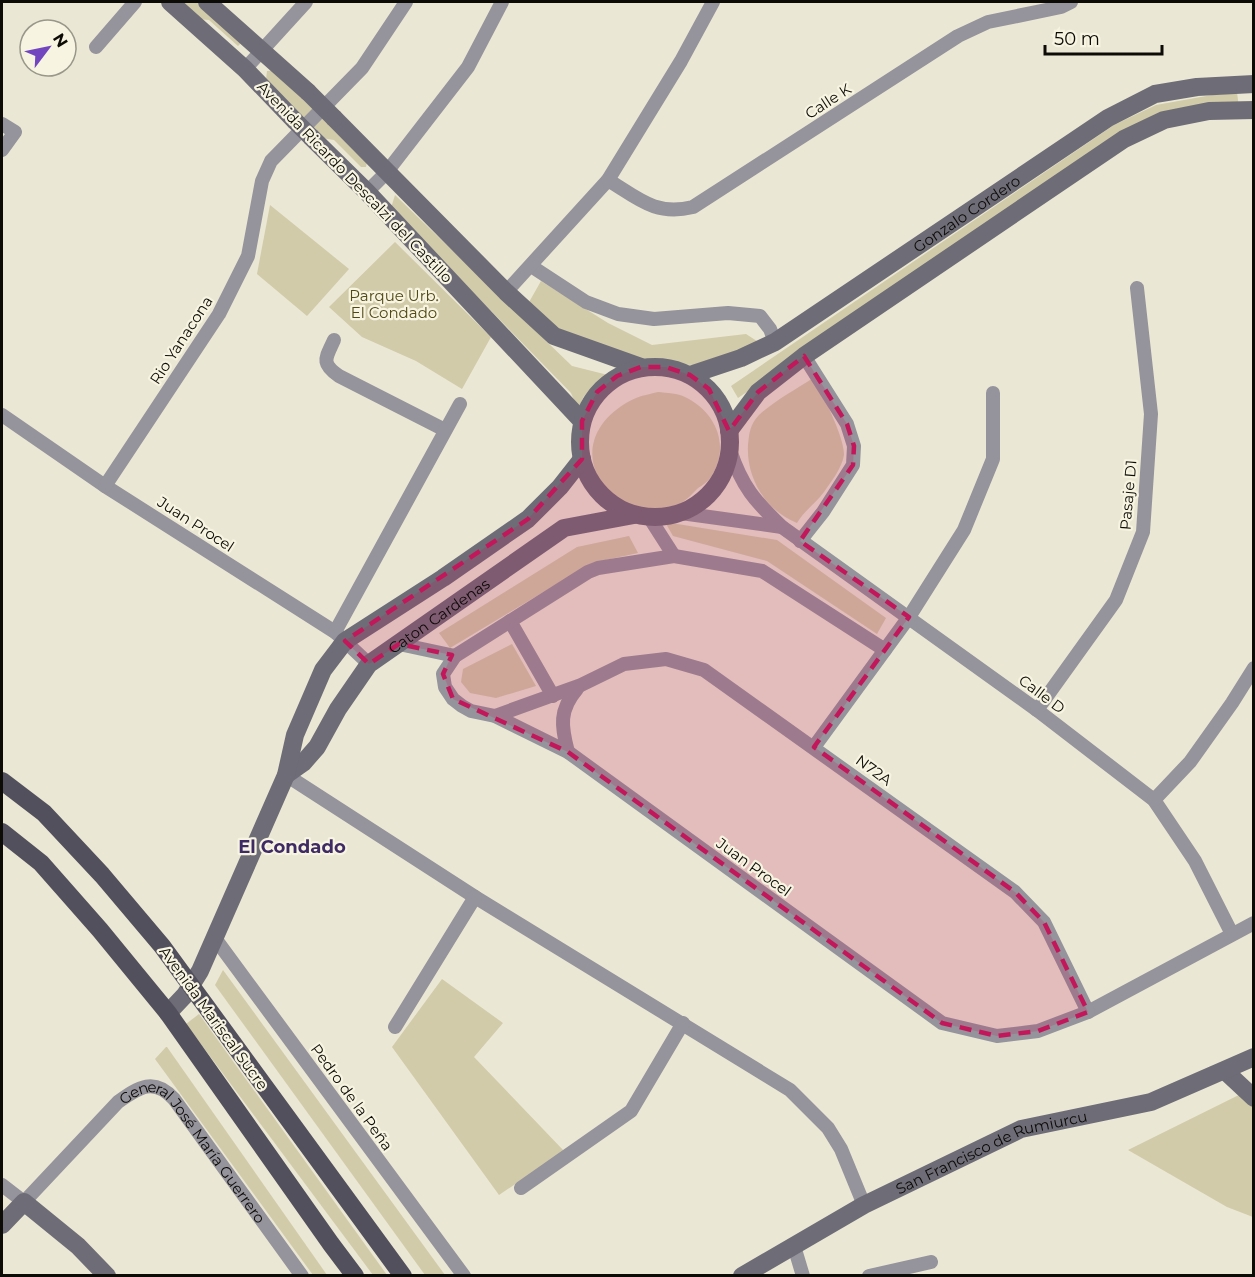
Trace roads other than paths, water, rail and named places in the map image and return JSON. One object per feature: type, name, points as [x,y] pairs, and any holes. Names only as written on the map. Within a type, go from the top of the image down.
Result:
[{"type":"main road","name":"Avenida Mariscal Sucre","points":[[2,781],[44,813],[102,875],[162,946],[403,1275]]},
{"type":"main road","points":[[2,832],[48,870],[168,1013],[355,1275]]},
{"type":"street","points":[[96,47],[135,2]]},
{"type":"street","name":"Avenida Ricardo Descalzi del Castillo","points":[[170,2],[245,69],[295,122],[368,192],[582,421]]},
{"type":"street","name":"Avenida Ricardo Descalzi del Castillo","points":[[207,2],[308,92],[386,173],[506,292],[554,336],[641,367]]},
{"type":"street","points":[[245,69],[306,2]]},
{"type":"street","name":"Rio Yanacona","points":[[105,486],[219,314],[248,256],[262,181],[271,161],[362,68],[406,2]]},
{"type":"street","points":[[368,192],[386,173],[468,67],[502,2]]},
{"type":"street","points":[[506,292],[608,180],[681,60],[713,2]]},
{"type":"street","name":"Calle K","points":[[608,180],[650,206],[665,211],[680,211],[693,207],[958,36],[988,22],[1061,8],[1071,2]]},
{"type":"street","name":"Gonzalo Cordero","points":[[690,375],[741,358],[775,342],[1108,118],[1155,94],[1197,87],[1254,84]]},
{"type":"street","name":"Gonzalo Cordero","points":[[729,431],[758,392],[804,356],[1124,139],[1164,120],[1209,111],[1254,110]]},
{"type":"street","points":[[2,124],[15,132],[2,150]]},
{"type":"street","points":[[531,266],[586,302],[618,314],[654,319],[728,313],[760,316],[770,329],[775,342]]},
{"type":"street","name":"Pasaje D1","points":[[1036,710],[1116,600],[1143,532],[1151,414],[1137,288]]},
{"type":"street","points":[[334,340],[326,357],[329,370],[445,430]]},
{"type":"street","points":[[800,541],[823,512],[853,465],[854,446],[847,424],[804,356]]},
{"type":"street","points":[[641,367],[666,367],[690,375],[709,389],[722,408],[729,431],[730,450],[722,477],[705,499],[681,513],[641,516],[614,506],[598,491],[582,459],[579,444],[582,421],[597,392],[617,376],[641,367]]},
{"type":"street","points":[[814,747],[909,617],[964,530],[993,459],[993,393]]},
{"type":"street","name":"Caton Cardenas","points":[[168,1013],[185,995],[200,971],[286,775],[295,735],[323,670],[460,404]]},
{"type":"street","name":"Juan Procel","points":[[2,415],[105,486],[340,637],[369,664]]},
{"type":"street","name":"Calle D","points":[[730,450],[737,471],[747,489],[758,504],[782,527],[1036,710],[1154,800],[1195,861],[1232,934]]},
{"type":"street","name":"Caton Cardenas","points":[[340,637],[443,578],[528,519],[560,487],[582,459]]},
{"type":"street","name":"Calle D","points":[[681,513],[782,527]]},
{"type":"street","points":[[641,516],[674,556]]},
{"type":"street","name":"Caton Cardenas","points":[[286,775],[303,763],[317,747],[338,709],[369,664],[564,528],[641,516]]},
{"type":"street","points":[[510,531],[526,555]]},
{"type":"street","points":[[399,644],[455,656],[588,572],[598,568],[674,556],[762,571],[885,650]]},
{"type":"street","points":[[443,578],[459,602]]},
{"type":"street","points":[[510,621],[553,696]]},
{"type":"street","name":"Juan Procel","points":[[455,656],[443,674],[445,687],[453,699],[471,711],[495,716],[568,752],[942,1023],[997,1036],[1038,1031],[1088,1012],[1254,923]]},
{"type":"street","name":"N72A","points":[[495,716],[581,685],[624,664],[666,659],[704,670],[1015,892],[1044,922],[1088,1012]]},
{"type":"street","points":[[1154,800],[1190,762],[1254,668]]},
{"type":"street","name":"N72A","points":[[568,752],[563,733],[566,701],[581,685]]},
{"type":"street","points":[[286,775],[475,897],[790,1090],[828,1128],[841,1149],[864,1205]]},
{"type":"street","points":[[395,1027],[475,897]]},
{"type":"street","name":"Pedro de la Peña","points":[[214,937],[464,1275]]},
{"type":"street","points":[[521,1188],[631,1111],[683,1023]]},
{"type":"street","name":"San Francisco de Rumiurcu","points":[[742,1275],[864,1205],[1021,1129],[1152,1102],[1225,1071],[1250,1065]]},
{"type":"street","points":[[1225,1071],[1254,1098]]},
{"type":"street","name":"General José María Guerrero","points":[[2,1225],[118,1102],[144,1086],[155,1086],[166,1090],[174,1099],[302,1275]]},
{"type":"street","points":[[2,1185],[78,1246],[107,1275]]},
{"type":"street","points":[[794,1246],[803,1275]]},
{"type":"street","points":[[869,1275],[931,1262]]},
{"type":"district","name":"El Condado","points":[[292,847]]},
{"type":"park label","name":"Parque Urb. El Condado","points":[[394,304]]}]
